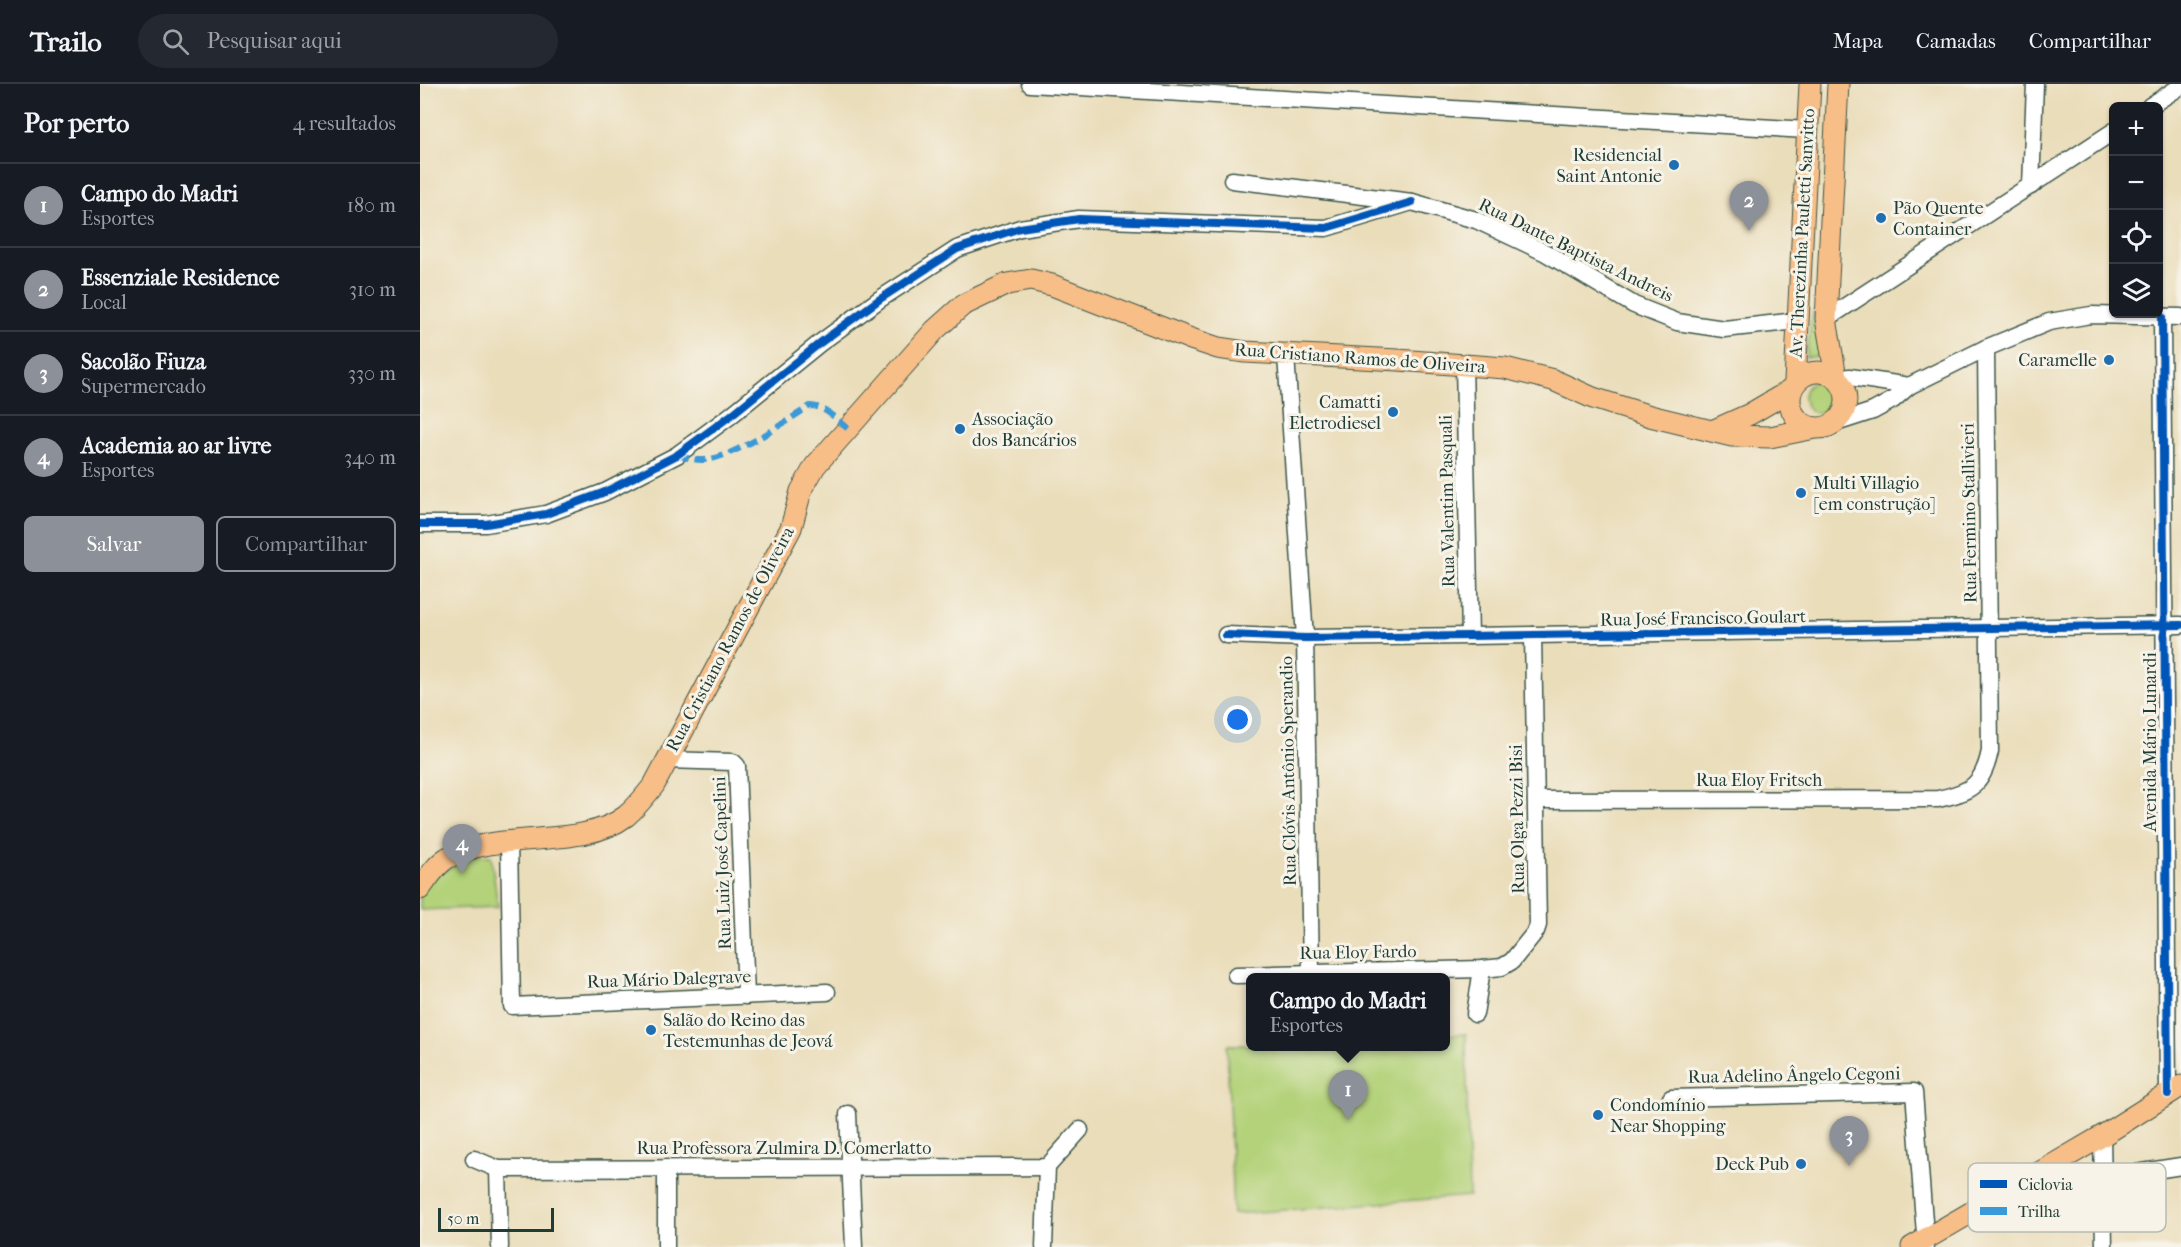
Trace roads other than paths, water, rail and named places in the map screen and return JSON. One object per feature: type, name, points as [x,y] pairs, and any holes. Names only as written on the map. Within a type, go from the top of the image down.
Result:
[{"type":"main road","name":"Av. Therezinha Pauletti Sanvitto","points":[[1793,386],[1810,84]]},
{"type":"main road","name":"Av. Therezinha Pauletti Sanvitto","points":[[1836,378],[1826,319],[1838,84]]},
{"type":"main road","points":[[1805,175],[1833,176]]},
{"type":"main road","name":"Rua Cristiano Ramos de Oliveira","points":[[420,889],[433,871],[446,859],[479,845],[576,834],[603,828],[624,817],[642,801],[654,784],[792,528],[801,491],[815,466],[935,330],[963,304],[994,288],[1031,280],[1052,285],[1218,348],[1286,355],[1505,368],[1553,380],[1603,401],[1650,416],[1747,437],[1770,437],[1824,426]]},
{"type":"main road","points":[[1712,431],[1750,414],[1810,372],[1827,373],[1836,378],[1844,387],[1845,407],[1841,417],[1824,426],[1807,426],[1793,415],[1790,407],[1793,386]]},
{"type":"main road","points":[[2056,1163],[2174,1090]]},
{"type":"main road","points":[[1921,1245],[1968,1216]]},
{"type":"street","points":[[1030,84],[1807,130]]},
{"type":"street","points":[[2031,186],[2035,84]]},
{"type":"street","points":[[2156,102],[2181,86]]},
{"type":"street","points":[[1826,319],[2109,134]]},
{"type":"street","name":"Rua Dante Baptista Andreis","points":[[1232,180],[1412,202],[1476,220],[1546,253],[1634,304],[1677,322],[1724,329],[1797,321]]},
{"type":"street","points":[[420,524],[486,524],[546,514],[605,492],[677,455],[730,416],[828,337],[880,299],[957,249],[1020,228],[1079,219],[1326,228],[1412,202]]},
{"type":"street","name":"Rua Cristiano Ramos de Oliveira","points":[[1824,426],[1873,411],[1893,400],[1910,386],[1986,348],[2049,322],[2091,315],[2109,316]]},
{"type":"street","name":"Rua Cristiano Ramos de Oliveira","points":[[2163,317],[2181,317]]},
{"type":"street","name":"Avenida Mário Lunardi","points":[[2162,318],[2173,625],[2174,1090]]},
{"type":"street","name":"Rua Fermino Stallivieri","points":[[1977,781],[1986,769],[1990,751],[1986,348]]},
{"type":"street","name":"Rua Clóvis Antônio Sperandio","points":[[1286,355],[1305,638],[1311,972]]},
{"type":"street","name":"Rua Valentim Pasquali","points":[[1464,364],[1470,636]]},
{"type":"street","points":[[1836,378],[1910,386]]},
{"type":"street","name":"Rua José Francisco Goulart","points":[[1226,635],[1305,638],[2173,625]]},
{"type":"street","name":"Rua Olga Pezzi Bisi","points":[[1482,969],[1502,967],[1512,961],[1536,931],[1538,925],[1533,635]]},
{"type":"street","name":"Rua Luiz José Capelini","points":[[666,760],[733,762],[737,766],[746,996]]},
{"type":"street","name":"Rua Eloy Fritsch","points":[[1536,800],[1938,799],[1964,794],[1977,781]]},
{"type":"street","name":"Rua Mário Dalegrave","points":[[509,840],[512,1006],[827,992]]},
{"type":"street","points":[[1474,1014],[1482,969]]},
{"type":"street","name":"Rua Eloy Fardo","points":[[1286,973],[1482,969]]},
{"type":"street","name":"Rua Eloy Fardo","points":[[1236,975],[1246,975]]},
{"type":"street","name":"Rua Adelino Ângelo Cegoni","points":[[1671,1098],[1914,1092],[1921,1245]]},
{"type":"street","points":[[848,1114],[854,1247]]},
{"type":"street","points":[[1044,1247],[1047,1167],[1080,1130]]},
{"type":"street","points":[[2102,1136],[2103,1163]]},
{"type":"street","name":"Rua Professora Zulmira D. Comerlatto","points":[[474,1159],[498,1169],[1047,1167]]},
{"type":"street","points":[[2166,1168],[2181,1166]]},
{"type":"street","points":[[666,1168],[666,1247]]},
{"type":"street","points":[[498,1169],[500,1247]]},
{"type":"place","name":"Residencial Saint Antonie","points":[[1674,165]]},
{"type":"place","name":"Pão Quente Container","points":[[1881,218]]},
{"type":"place","name":"Essenziale Residence","points":[[1749,231]]},
{"type":"place","name":"Caramelle","points":[[2109,360]]},
{"type":"place","name":"Camatti Eletrodiesel","points":[[1393,412]]},
{"type":"place","name":"Associação dos Bancários","points":[[960,429]]},
{"type":"place","name":"Multi Villagio [em construção]","points":[[1801,493]]},
{"type":"place","name":"Academia ao ar livre","points":[[462,874]]},
{"type":"place","name":"Salão do Reino das Testemunhas de Jeová","points":[[651,1030]]},
{"type":"place","name":"Condomínio Near Shopping","points":[[1598,1115]]},
{"type":"place","name":"Campo do Madri","points":[[1348,1120]]},
{"type":"place","name":"Deck Pub","points":[[1801,1164]]},
{"type":"place","name":"Sacolão Fiuza","points":[[1849,1166]]}]
